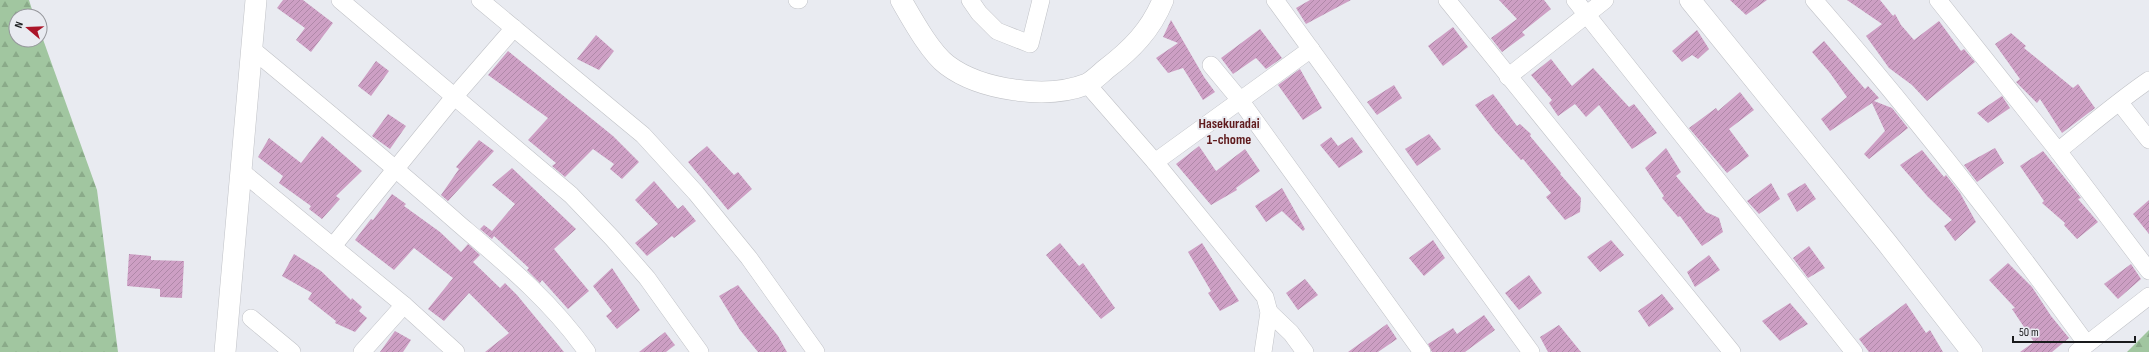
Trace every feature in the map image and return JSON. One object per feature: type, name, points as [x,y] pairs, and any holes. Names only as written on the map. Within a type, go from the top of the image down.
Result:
[{"type":"street","points":[[225,352],[256,0]]},
{"type":"street","points":[[340,0],[571,195],[613,239],[647,278],[700,352]]},
{"type":"street","points":[[480,0],[644,136],[696,193],[749,258],[816,352]]},
{"type":"street","points":[[901,0],[920,32],[946,64],[973,79],[1000,88],[1051,92],[1087,84],[1130,50],[1154,19],[1163,0]]},
{"type":"street","points":[[970,0],[979,13],[997,31],[1030,44],[1041,0]]},
{"type":"street","points":[[1275,0],[1531,352]]},
{"type":"street","points":[[1447,0],[1732,352]]},
{"type":"street","points":[[1575,0],[1854,352]]},
{"type":"street","points":[[1508,77],[1605,0]]},
{"type":"street","points":[[1690,0],[1887,243],[1972,352]]},
{"type":"street","points":[[1814,0],[1859,52],[2008,236],[2082,348],[2149,296]]},
{"type":"street","points":[[1938,0],[2058,150],[2149,271]]},
{"type":"street","points":[[333,246],[454,97],[514,28]]},
{"type":"street","points":[[1155,162],[1311,49]]},
{"type":"street","points":[[252,50],[396,169],[540,294],[574,333],[587,352]]},
{"type":"street","points":[[1210,65],[1240,100],[1422,352]]},
{"type":"street","points":[[2058,150],[2120,103],[2138,86],[2149,80]]},
{"type":"street","points":[[1087,84],[1155,162],[1265,297],[1269,312],[1263,352]]},
{"type":"street","points":[[2120,103],[2149,140]]},
{"type":"street","points":[[240,171],[404,305],[456,352]]},
{"type":"street","points":[[362,352],[404,305]]},
{"type":"street","points":[[1269,312],[1291,333],[1305,352]]},
{"type":"street","points":[[250,318],[292,352]]},
{"type":"green space","points":[[0,0],[29,0],[32,8],[8,8],[8,48],[46,48],[97,190],[118,352],[0,352]]},
{"type":"green space","points":[[2149,330],[2149,352],[2127,352]]},
{"type":"building","points":[[283,0],[303,0],[333,23],[311,52],[296,40],[305,28],[277,8]]},
{"type":"building","points":[[1310,0],[1351,0],[1306,24],[1296,8]]},
{"type":"building","points":[[1499,0],[1544,0],[1551,9],[1522,32],[1525,35],[1502,52],[1491,38],[1517,19]]},
{"type":"building","points":[[1730,0],[1767,0],[1746,15]]},
{"type":"building","points":[[1847,0],[1880,0],[1893,16],[1895,14],[1901,25],[1914,40],[1939,21],[1961,51],[1964,49],[1975,62],[1927,101],[1912,85],[1889,68],[1866,36],[1882,24]]},
{"type":"building","points":[[1171,20],[1204,77],[1215,92],[1203,100],[1183,68],[1168,73],[1156,58],[1178,43],[1163,37]]},
{"type":"building","points":[[1453,27],[1468,47],[1443,66],[1428,46]]},
{"type":"building","points":[[1260,29],[1282,58],[1266,69],[1256,58],[1233,74],[1221,58]]},
{"type":"building","points":[[1697,30],[1709,49],[1698,59],[1692,55],[1682,62],[1672,51]]},
{"type":"building","points":[[2011,33],[2026,46],[2024,48],[2073,88],[2078,84],[2095,108],[2062,133],[2040,99],[2037,103],[2016,82],[2020,79],[1995,44]]},
{"type":"building","points":[[596,35],[614,51],[599,70],[577,59]]},
{"type":"building","points":[[1824,41],[1865,89],[1868,86],[1879,98],[1874,101],[1892,108],[1908,128],[1869,159],[1864,154],[1885,131],[1872,103],[1830,131],[1821,119],[1847,97],[1830,73],[1812,52]]},
{"type":"building","points":[[508,51],[613,136],[639,162],[622,179],[610,169],[614,164],[593,149],[565,177],[552,166],[556,163],[528,140],[548,118],[488,75]]},
{"type":"building","points":[[1551,59],[1572,86],[1593,68],[1629,107],[1634,104],[1657,133],[1632,149],[1599,105],[1586,117],[1575,104],[1558,116],[1549,103],[1552,100],[1531,75]]},
{"type":"building","points":[[376,61],[389,71],[371,96],[358,86]]},
{"type":"building","points":[[1300,69],[1322,108],[1303,120],[1278,85]]},
{"type":"building","points":[[1394,85],[1402,98],[1377,115],[1367,102]]},
{"type":"building","points":[[1740,92],[1754,110],[1729,129],[1749,156],[1727,173],[1689,128],[1716,108],[1718,111]]},
{"type":"building","points":[[1493,94],[1517,126],[1520,124],[1531,134],[1530,136],[1581,198],[1580,212],[1565,220],[1546,197],[1551,193],[1523,159],[1521,160],[1495,131],[1475,105]]},
{"type":"building","points":[[2002,96],[2010,108],[1988,123],[1977,113]]},
{"type":"building","points":[[388,114],[406,126],[390,149],[372,136]]},
{"type":"building","points":[[1429,134],[1441,149],[1417,166],[1405,149]]},
{"type":"building","points":[[322,136],[362,171],[336,196],[340,199],[322,219],[309,209],[311,206],[279,183],[283,176],[258,157],[269,138],[301,163]]},
{"type":"building","points":[[1331,137],[1338,146],[1352,137],[1363,152],[1339,168],[1320,145]]},
{"type":"building","points":[[479,140],[494,151],[448,201],[441,195],[459,169],[456,167]]},
{"type":"building","points":[[707,146],[734,175],[738,172],[752,189],[728,210],[688,162]]},
{"type":"building","points":[[1199,146],[1216,171],[1245,149],[1260,171],[1236,188],[1237,190],[1211,205],[1176,164]]},
{"type":"building","points":[[1666,148],[1681,172],[1676,176],[1706,212],[1719,218],[1723,232],[1702,246],[1680,216],[1678,217],[1662,198],[1664,196],[1645,168]]},
{"type":"building","points":[[1995,148],[2004,163],[1977,182],[1964,165]]},
{"type":"building","points":[[1922,150],[1944,177],[1946,175],[1960,193],[1976,222],[1955,241],[1944,226],[1952,220],[1928,197],[1900,165]]},
{"type":"building","points":[[2043,151],[2081,198],[2078,199],[2098,222],[2077,239],[2064,225],[2065,223],[2042,203],[2044,201],[2020,166]]},
{"type":"building","points":[[512,168],[576,229],[554,249],[589,291],[568,309],[542,280],[540,283],[527,270],[529,268],[494,236],[492,239],[480,229],[484,225],[492,231],[515,204],[492,185]]},
{"type":"building","points":[[654,181],[678,209],[683,205],[696,221],[674,238],[672,236],[647,256],[635,243],[658,224],[635,200]]},
{"type":"building","points":[[1771,183],[1780,199],[1759,214],[1747,201]]},
{"type":"building","points":[[1805,183],[1816,199],[1797,212],[1787,194]]},
{"type":"building","points":[[1282,188],[1305,229],[1303,231],[1282,211],[1266,222],[1255,206]]},
{"type":"building","points":[[392,194],[406,204],[404,206],[440,232],[461,252],[468,244],[480,255],[473,262],[500,288],[505,283],[517,295],[564,352],[485,352],[509,333],[469,293],[444,321],[428,309],[453,278],[414,248],[394,270],[355,240],[371,219],[373,220]]},
{"type":"building","points":[[2149,200],[2149,234],[2133,214]]},
{"type":"building","points":[[1433,240],[1445,258],[1424,276],[1409,258]]},
{"type":"building","points":[[1611,240],[1624,255],[1600,272],[1587,257]]},
{"type":"building","points":[[1060,243],[1079,266],[1083,263],[1115,308],[1101,319],[1046,255]]},
{"type":"building","points":[[1202,243],[1239,301],[1220,311],[1208,293],[1211,291],[1188,252]]},
{"type":"building","points":[[1809,246],[1825,268],[1808,278],[1793,258]]},
{"type":"building","points":[[129,254],[151,256],[151,260],[184,261],[182,298],[160,297],[160,289],[127,286]]},
{"type":"building","points":[[294,254],[321,271],[351,300],[352,298],[362,307],[359,311],[367,318],[355,332],[335,323],[336,321],[308,299],[312,293],[282,276]]},
{"type":"building","points":[[1709,255],[1720,270],[1695,287],[1687,272]]},
{"type":"building","points":[[2008,263],[2032,287],[2051,316],[2069,338],[2052,352],[2020,352],[2034,342],[2012,309],[2015,308],[1989,280]]},
{"type":"building","points":[[2131,264],[2141,279],[2118,299],[2104,284]]},
{"type":"building","points":[[612,268],[640,310],[617,329],[606,316],[612,311],[593,286]]},
{"type":"building","points":[[1529,275],[1542,293],[1519,310],[1505,293]]},
{"type":"building","points":[[1305,279],[1318,295],[1298,310],[1286,293]]},
{"type":"building","points":[[738,285],[778,336],[787,352],[758,352],[740,330],[719,296]]},
{"type":"building","points":[[1662,294],[1674,309],[1649,327],[1638,311]]},
{"type":"building","points":[[1790,303],[1808,324],[1780,341],[1762,321]]},
{"type":"building","points":[[1906,303],[1926,333],[1930,330],[1943,352],[1869,352],[1859,339]]},
{"type":"building","points":[[1484,315],[1495,330],[1465,352],[1432,352],[1428,344],[1453,328],[1457,334]]},
{"type":"building","points":[[1387,324],[1397,339],[1378,352],[1348,352]]},
{"type":"building","points":[[1559,325],[1581,352],[1548,352],[1540,337]]},
{"type":"building","points":[[395,331],[411,340],[403,352],[380,352]]},
{"type":"building","points":[[665,332],[675,345],[666,352],[639,352]]},
{"type":"district","name":"Hasekuradai 1-chome","points":[[1229,132]]}]
